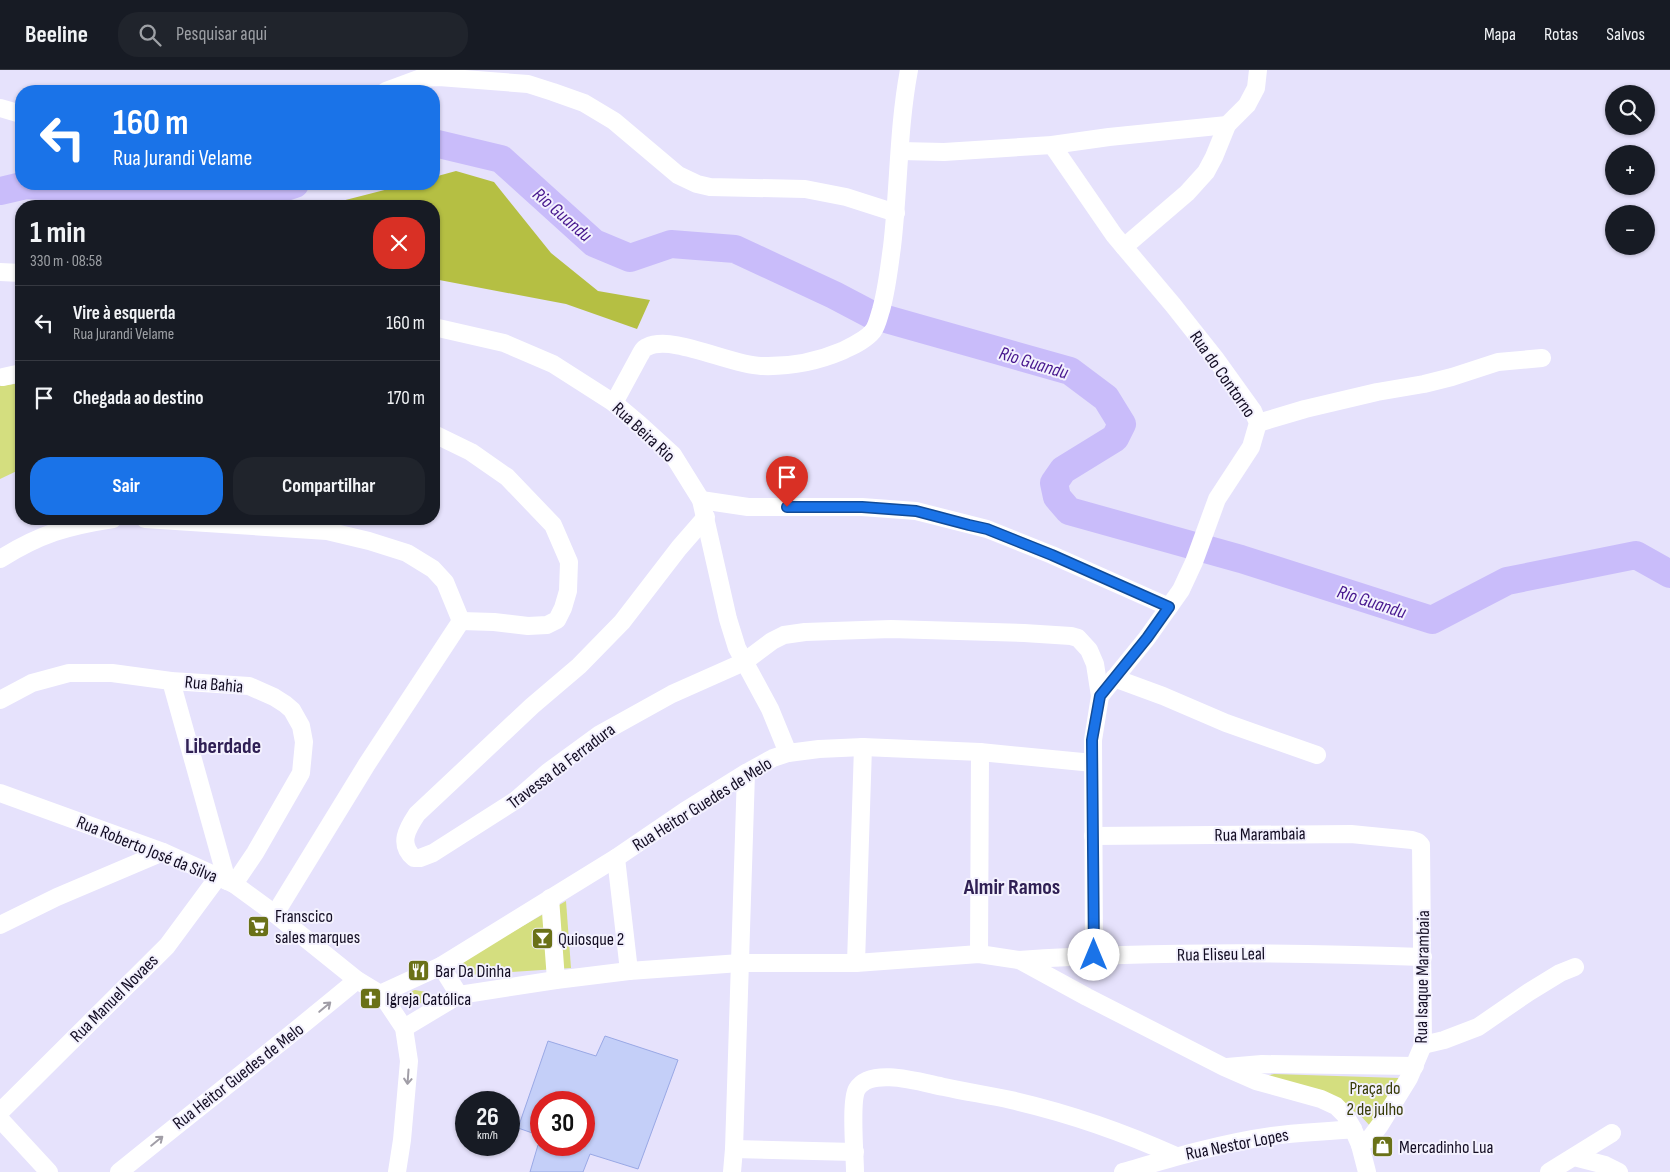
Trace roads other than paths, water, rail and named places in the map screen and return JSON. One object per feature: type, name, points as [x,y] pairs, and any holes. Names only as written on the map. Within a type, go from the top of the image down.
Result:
[{"type":"street","points":[[614,404],[645,347],[653,344],[679,346],[737,363],[759,366],[786,366],[820,359],[842,351],[865,339],[874,330],[886,293],[896,213],[902,116],[909,70]]},
{"type":"street","points":[[1124,246],[1187,193],[1206,172],[1227,125],[1247,105],[1256,88],[1258,70]]},
{"type":"street","points":[[402,85],[421,78],[458,74],[528,84],[584,103],[614,121],[678,175],[697,184],[710,187],[805,189],[846,196],[896,213]]},
{"type":"street","points":[[0,108],[15,112]]},
{"type":"street","points":[[900,150],[944,152],[1052,145],[1227,125]]},
{"type":"street","name":"Rua do Contorno","points":[[1052,145],[1124,246],[1209,350],[1253,411],[1258,423],[1251,447],[1217,499],[1194,562],[1181,590],[1147,638],[1100,696],[1092,740],[1094,955]]},
{"type":"street","points":[[0,272],[15,273]]},
{"type":"street","name":"Rua Beira Rio","points":[[440,327],[504,343],[553,364],[614,404],[673,455],[701,500],[728,619],[744,662],[770,709],[788,753]]},
{"type":"street","points":[[1258,423],[1305,409],[1452,377],[1498,362],[1542,358]]},
{"type":"street","points":[[3,377],[15,374]]},
{"type":"street","points":[[440,437],[471,452],[506,477],[553,525],[569,562],[568,591],[557,620],[547,625],[461,621]]},
{"type":"street","points":[[701,500],[748,507],[862,507],[916,511],[987,529],[1169,607]]},
{"type":"street","name":"Travessa da Ferradura","points":[[706,517],[679,548],[622,622],[579,666],[532,706],[417,814],[406,833],[404,842],[414,858],[420,858],[433,853],[516,800],[548,772],[600,734],[672,694],[744,662],[772,641],[784,635],[805,632],[891,629],[1060,635],[1078,638],[1089,650],[1095,664],[1100,696]]},
{"type":"street","points":[[0,559],[26,543],[76,525]]},
{"type":"street","points":[[289,525],[369,540],[407,553],[433,568],[445,582],[461,621]]},
{"type":"street","points":[[275,914],[367,764],[461,621]]},
{"type":"street","name":"Rua Bahia","points":[[0,700],[32,683],[69,673],[112,673],[172,681],[249,686],[285,704],[292,710],[301,726],[304,742],[301,773],[255,853],[226,881]]},
{"type":"street","points":[[1114,678],[1163,696],[1226,723],[1317,755]]},
{"type":"street","points":[[172,681],[226,881]]},
{"type":"street","points":[[856,963],[863,747]]},
{"type":"street","name":"Rua Heitor Guedes de Melo","points":[[380,994],[442,966],[616,858],[746,773],[773,758],[788,753],[819,749],[863,747],[980,752],[1093,763]]},
{"type":"street","points":[[979,954],[980,752]]},
{"type":"street","points":[[732,1172],[746,773]]},
{"type":"street","name":"Rua Roberto José da Silva","points":[[0,793],[163,852],[226,881],[275,914],[357,980],[380,994]]},
{"type":"street","name":"Rua Marambaia","points":[[1093,836],[1351,834],[1412,840],[1418,842],[1422,850]]},
{"type":"street","name":"Rua Isaque Marambaia","points":[[1360,1145],[1371,1137],[1380,1125],[1415,1066],[1423,1045],[1422,850]]},
{"type":"street","points":[[0,925],[57,897],[163,852]]},
{"type":"street","points":[[616,858],[629,971]]},
{"type":"street","name":"Rua Manuel Novaes","points":[[0,1112],[167,946],[226,881]]},
{"type":"street","points":[[550,898],[556,980]]},
{"type":"street","name":"Rua Eliseu Leal","points":[[1019,960],[1094,955],[1300,952],[1423,957]]},
{"type":"street","points":[[404,1028],[459,995],[556,980],[629,971],[740,963],[856,963],[979,954],[1019,960],[1087,997],[1256,1082],[1321,1099],[1336,1106],[1345,1115],[1353,1129],[1360,1145],[1367,1172]]},
{"type":"street","points":[[442,966],[459,995]]},
{"type":"street","points":[[1423,1045],[1444,1040],[1478,1027],[1560,973],[1576,967]]},
{"type":"street","name":"Rua Heitor Guedes de Melo","points":[[119,1172],[357,980]]},
{"type":"street","points":[[380,994],[404,1028],[409,1061],[402,1140],[397,1172]]},
{"type":"street","points":[[1224,1067],[1262,1064],[1415,1066]]},
{"type":"street","points":[[855,1172],[854,1104],[857,1090],[863,1083],[874,1078],[897,1077],[1012,1100],[1077,1118],[1141,1140],[1176,1156]]},
{"type":"street","points":[[0,1119],[49,1172]]},
{"type":"street","name":"Rua Nestor Lopes","points":[[1123,1172],[1176,1156],[1235,1142],[1272,1136],[1353,1129]]},
{"type":"street","points":[[1549,1172],[1612,1133]]},
{"type":"street","points":[[734,1149],[855,1152]]},
{"type":"street","points":[[1574,1157],[1605,1165],[1618,1172]]},
{"type":"waterway","name":"Rio Guandu","points":[[440,144],[501,159],[594,243],[630,258],[671,244],[735,249],[834,295],[872,315],[1070,371],[1106,398],[1122,424],[1115,438],[1063,470],[1054,483],[1057,497],[1069,511],[1241,559],[1432,620],[1507,581],[1636,555],[1670,574]]},
{"type":"waterway","name":"Rio Guandu","points":[[0,191],[15,188]]},
{"type":"waterway","name":"Rio Guandu","points":[[106,190],[250,199],[277,190]]},
{"type":"place","name":"Franscico sales marques","points":[[259,926]]},
{"type":"place","name":"Quiosque 2","points":[[542,939]]},
{"type":"place","name":"Bar Da Dinha","points":[[419,971]]},
{"type":"place","name":"Igreja Católica","points":[[370,999]]},
{"type":"place","name":"Mercadinho Lua","points":[[1383,1147]]},
{"type":"district","name":"Liberdade","points":[[223,745]]},
{"type":"district","name":"Almir Ramos","points":[[1012,886]]},
{"type":"park label","name":"Praça do 2 de julho","points":[[1375,1098]]}]
